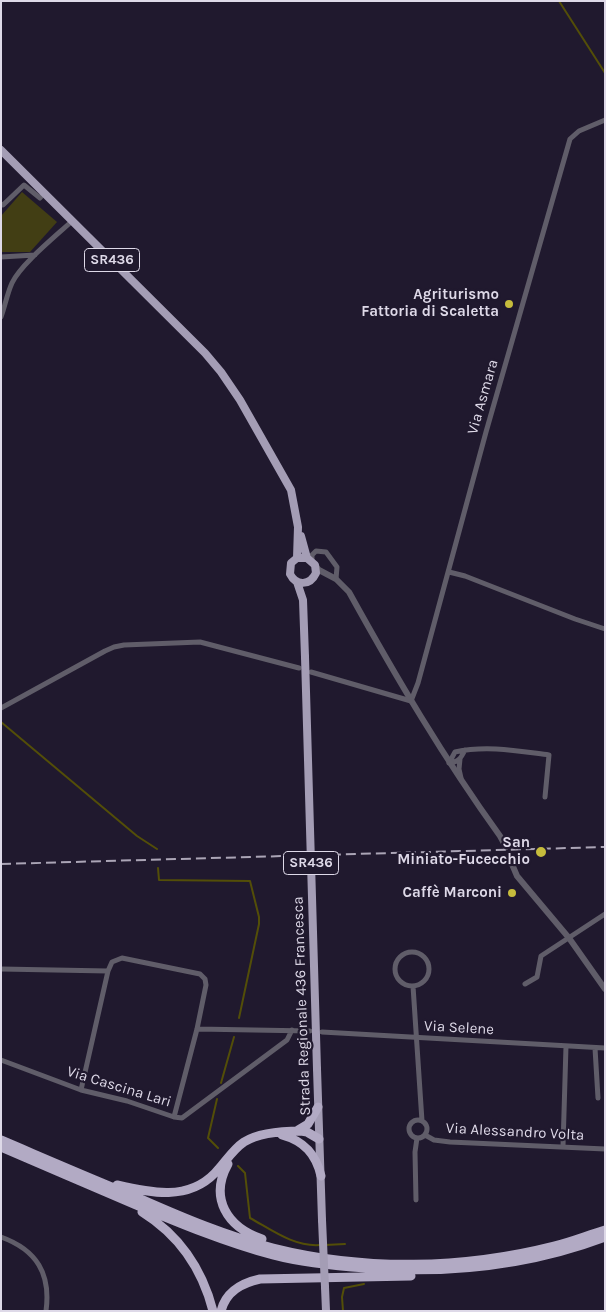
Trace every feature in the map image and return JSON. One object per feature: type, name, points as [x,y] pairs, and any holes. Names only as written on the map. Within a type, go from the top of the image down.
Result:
[{"type":"highway","points":[[295,1131],[308,1124],[318,1107]]},
{"type":"highway","points":[[1,1138],[116,1184],[161,1194],[185,1191],[201,1183],[215,1174],[240,1145],[251,1138],[264,1134],[295,1131],[306,1132],[319,1140]]},
{"type":"highway","points":[[277,1133],[301,1143],[319,1140]]},
{"type":"highway","points":[[1,1138],[201,1224],[272,1248],[342,1261],[414,1264],[456,1263],[515,1255],[556,1246],[605,1230]]},
{"type":"highway","points":[[301,1143],[314,1157],[321,1176]]},
{"type":"highway","points":[[1,1148],[196,1230],[293,1260],[335,1266],[398,1270],[432,1271],[483,1267]]},
{"type":"highway","points":[[233,1152],[222,1176],[220,1190],[222,1203],[232,1222],[254,1236],[276,1244],[342,1261]]},
{"type":"highway","points":[[54,1170],[78,1185],[138,1210],[160,1223],[195,1265],[210,1299],[213,1311]]},
{"type":"highway","points":[[221,1311],[227,1298],[235,1289],[246,1282],[260,1279],[452,1274],[555,1253],[605,1237]]},
{"type":"main road","name":"Strada Regionale 436 Francesca","points":[[1,150],[205,353],[222,373],[240,400],[292,490],[298,527],[297,558],[289,570],[291,577],[297,582],[304,611],[319,1140],[326,1311]]},
{"type":"main road","name":"Strada Regionale 436 Francesca","points":[[298,527],[316,573],[310,581],[304,611]]},
{"type":"main road","points":[[297,558],[311,561]]},
{"type":"main road","points":[[297,582],[303,584],[310,581]]},
{"type":"street","name":"Via Asmara","points":[[410,701],[418,683],[483,441],[570,139],[579,131],[605,120]]},
{"type":"street","points":[[1,204],[3,205],[24,185],[40,198],[44,193]]},
{"type":"street","points":[[1,317],[12,283],[35,255],[72,221]]},
{"type":"street","points":[[1,257],[35,255]]},
{"type":"street","points":[[334,578],[337,567],[326,552],[316,551],[312,555],[311,561],[319,570],[334,578],[349,592],[410,701],[449,763],[506,846]]},
{"type":"street","points":[[449,572],[605,629]]},
{"type":"street","points":[[310,581],[319,577],[334,578]]},
{"type":"street","points":[[1,708],[119,645],[200,642],[299,668]]},
{"type":"street","points":[[311,672],[410,701]]},
{"type":"street","points":[[444,754],[473,748],[550,755],[545,797]]},
{"type":"street","points":[[462,781],[459,768],[460,759],[465,750]]},
{"type":"street","points":[[449,763],[455,752]]},
{"type":"street","points":[[449,763],[460,759]]},
{"type":"street","points":[[509,857],[517,876],[569,938],[605,989]]},
{"type":"street","points":[[525,984],[537,977],[541,956],[605,914]]},
{"type":"street","points":[[411,952],[422,955],[428,965],[427,977],[424,982],[413,986],[402,984],[394,970],[397,959],[411,952]]},
{"type":"street","points":[[81,1090],[108,971],[112,962],[122,958],[200,974],[205,979],[206,985],[197,1029],[174,1117]]},
{"type":"street","points":[[1,969],[108,971]]},
{"type":"street","name":"Via Alessandro Volta","points":[[413,986],[422,1121],[427,1127],[425,1135]]},
{"type":"street","points":[[197,1029],[310,1031]]},
{"type":"street","name":"Via Cascina Lari","points":[[1,1060],[81,1090],[127,1100],[174,1117],[182,1118],[288,1040],[292,1030]]},
{"type":"street","name":"Via Selene","points":[[322,1032],[605,1048]]},
{"type":"street","points":[[563,1146],[566,1046]]},
{"type":"street","points":[[595,1048],[598,1098]]},
{"type":"street","points":[[416,1200],[415,1152],[417,1138],[410,1133],[410,1127],[413,1122],[422,1121]]},
{"type":"street","name":"Via Alessandro Volta","points":[[417,1138],[425,1135],[434,1140],[450,1142],[605,1149]]},
{"type":"street","points":[[1,1236],[24,1248],[39,1265],[44,1274],[46,1284],[46,1311]]},
{"type":"shaded area","points":[[22,192],[57,222],[30,252],[1,252],[1,216]]},
{"type":"waterway","points":[[559,1],[605,73]]},
{"type":"waterway","points":[[1,722],[137,836],[157,849]]},
{"type":"waterway","points":[[158,868],[159,880],[250,881],[259,924],[239,1018]]},
{"type":"waterway","points":[[221,1083],[234,1037]]},
{"type":"waterway","points":[[217,1099],[208,1138],[218,1148]]},
{"type":"waterway","points":[[238,1166],[245,1173],[250,1218],[292,1240],[310,1245],[320,1245]]},
{"type":"waterway","points":[[325,1245],[345,1244]]},
{"type":"waterway","points":[[343,1311],[342,1297],[344,1288],[364,1284]]},
{"type":"railway","points":[[1,864],[605,847]]},
{"type":"place","name":"Agriturismo Fattoria di Scaletta","points":[[509,304]]},
{"type":"place","name":"San Miniato-Fucecchio","points":[[541,852]]},
{"type":"place","name":"Caffè Marconi","points":[[512,893]]}]
